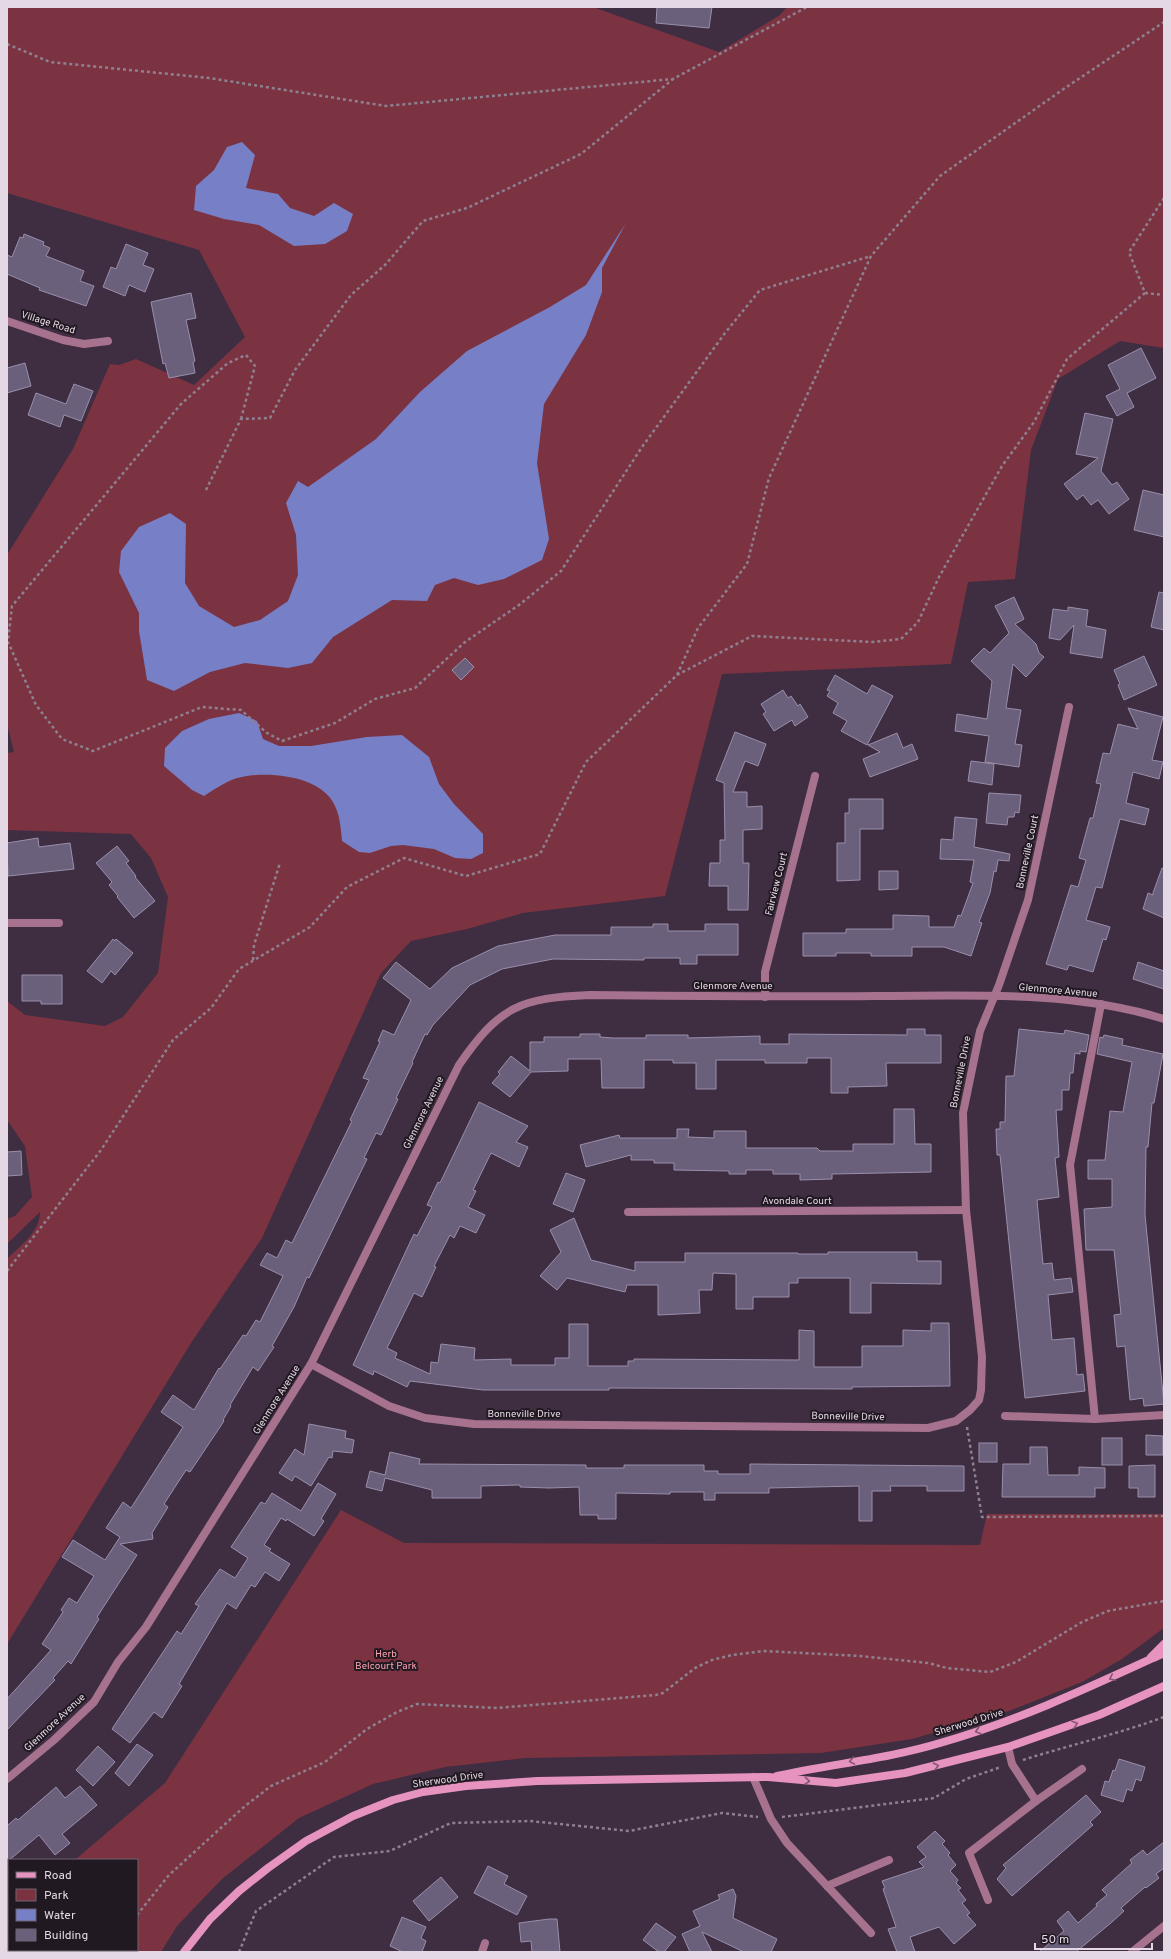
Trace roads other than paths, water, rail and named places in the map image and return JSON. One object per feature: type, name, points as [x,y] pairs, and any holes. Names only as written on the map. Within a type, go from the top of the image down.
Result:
[{"type":"main road","points":[[1147,1661],[1164,1644]]},
{"type":"main road","name":"Sherwood Drive","points":[[768,1777],[938,1744],[1010,1721],[1083,1691],[1164,1653]]},
{"type":"main road","name":"Sherwood Drive","points":[[184,1952],[210,1919],[239,1891],[268,1868],[306,1842],[353,1816],[393,1800],[423,1792],[466,1786],[537,1781],[768,1777],[836,1783],[905,1773],[1008,1747],[1099,1715],[1164,1686]]},
{"type":"street","name":"Village Road","points":[[7,321],[63,340],[84,344],[108,341]]},
{"type":"street","name":"Bonneville Court","points":[[992,996],[998,985],[1028,900],[1068,707]]},
{"type":"street","name":"Fairview Court","points":[[765,997],[765,972],[815,776]]},
{"type":"street","points":[[7,923],[59,923]]},
{"type":"street","name":"Glenmore Avenue","points":[[7,1779],[54,1740],[94,1702],[118,1662],[146,1626],[312,1364],[459,1065],[477,1039],[496,1019],[520,1005],[552,997],[590,995],[765,997],[992,996],[1043,998],[1101,1004],[1144,1013],[1164,1019]]},
{"type":"street","name":"Bonneville Drive","points":[[312,1364],[389,1406],[425,1418],[474,1424],[928,1428],[956,1421],[970,1410],[979,1400],[981,1390],[982,1357],[966,1210],[963,1113],[980,1030],[992,996]]},
{"type":"street","points":[[1094,1419],[1070,1165],[1101,1004]]},
{"type":"street","name":"Avondale Court","points":[[628,1212],[966,1210]]},
{"type":"street","points":[[1005,1416],[1094,1419],[1164,1415]]},
{"type":"street","points":[[1008,1747],[1012,1764],[1036,1802]]},
{"type":"street","points":[[988,1900],[969,1853],[1082,1769]]},
{"type":"street","points":[[753,1777],[771,1819],[787,1843],[871,1933]]},
{"type":"street","points":[[827,1886],[889,1860]]},
{"type":"street","points":[[1132,1952],[1164,1926]]},
{"type":"street","points":[[482,1952],[485,1943]]},
{"type":"water","points":[[242,142],[255,155],[246,188],[278,194],[290,208],[314,216],[334,203],[353,214],[347,231],[325,244],[294,246],[259,225],[224,219],[194,210],[196,186],[214,170],[227,147]]},
{"type":"water","points":[[626,223],[602,268],[602,292],[586,335],[544,404],[537,463],[549,539],[542,560],[504,579],[478,585],[454,578],[435,585],[427,601],[392,600],[333,637],[312,663],[288,668],[245,663],[210,672],[174,691],[147,680],[139,631],[139,613],[119,572],[121,551],[139,527],[170,513],[186,524],[185,583],[199,606],[234,627],[260,620],[288,601],[298,575],[296,535],[286,503],[298,481],[308,487],[376,439],[420,392],[467,351],[550,307],[586,285]]},
{"type":"water","points":[[239,713],[257,721],[263,739],[279,746],[311,746],[367,737],[402,735],[429,757],[439,784],[454,804],[483,834],[483,853],[471,859],[455,858],[434,849],[403,845],[391,846],[370,853],[359,852],[342,841],[338,814],[335,806],[328,796],[319,788],[307,782],[280,776],[254,775],[232,780],[204,796],[192,790],[164,766],[165,748],[182,731],[209,719]]},
{"type":"park label","name":"Herb Belcourt Park","points":[[386,1660]]}]
